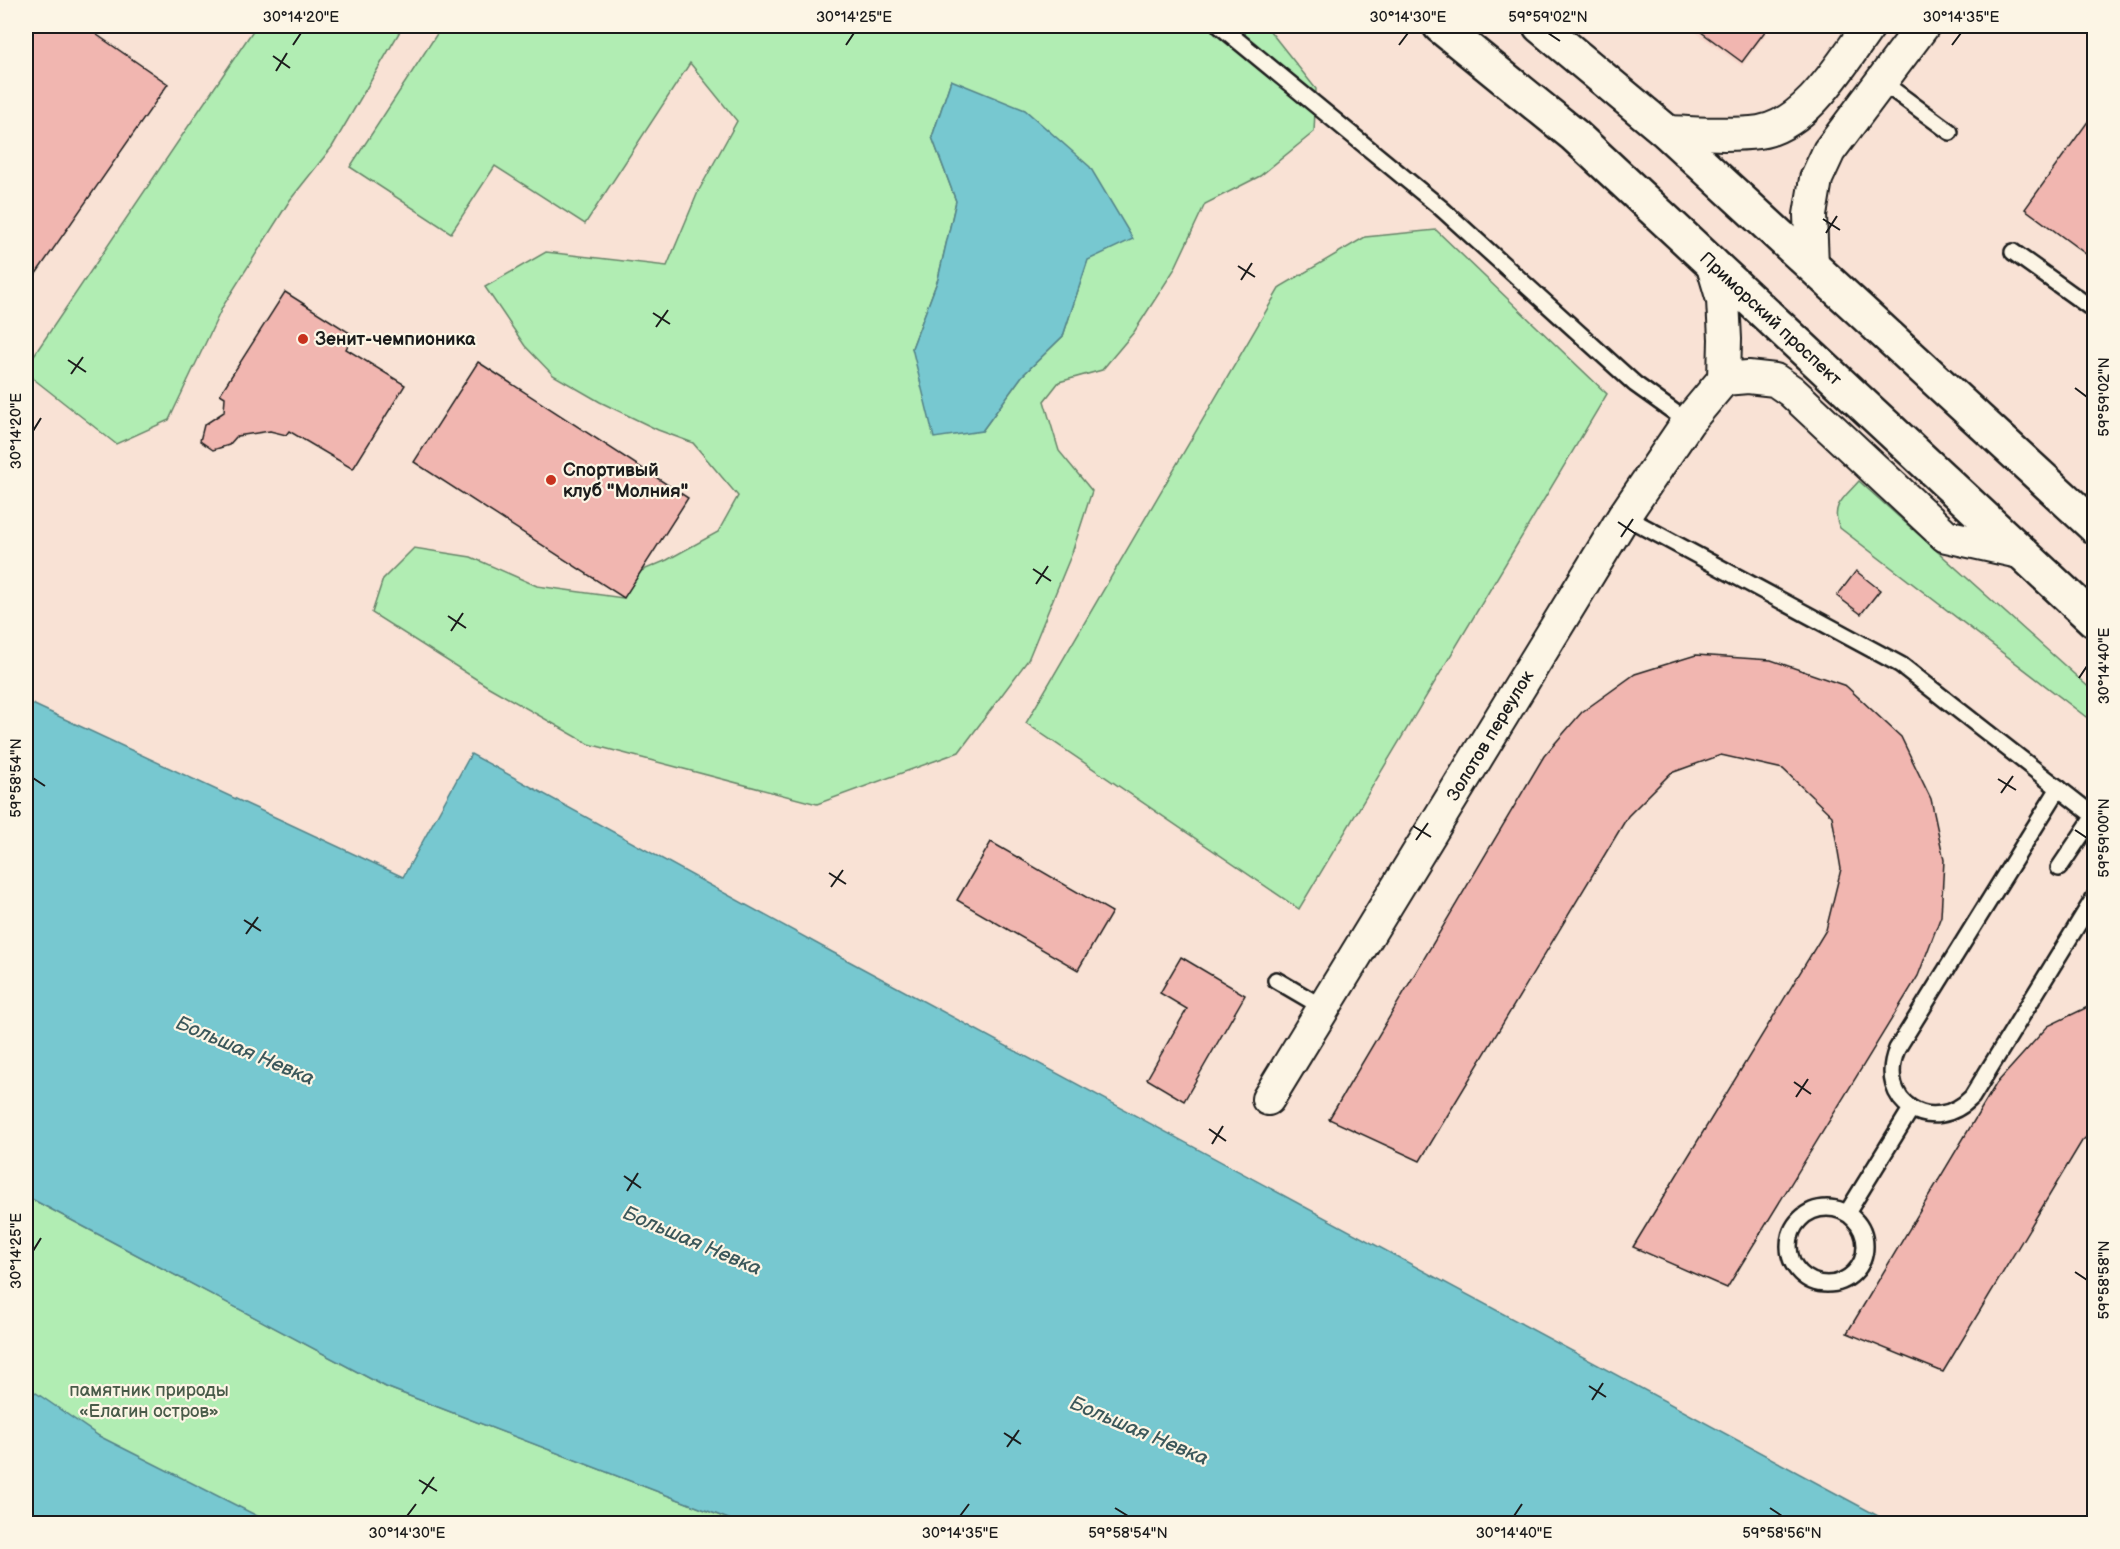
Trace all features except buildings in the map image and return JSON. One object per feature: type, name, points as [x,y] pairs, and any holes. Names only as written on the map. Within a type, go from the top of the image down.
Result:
[{"type":"main road","name":"Приморский проспект","points":[[1440,26],[1574,135],[2094,620]]},
{"type":"main road","points":[[1540,26],[1667,132],[2094,526]]},
{"type":"street","points":[[1667,132],[1735,134],[1762,132],[1788,121],[1810,106],[1869,26]]},
{"type":"street","points":[[1812,265],[1810,215],[1815,179],[1829,151],[1923,26]]},
{"type":"street","points":[[1712,263],[1723,300],[1724,379],[1748,377],[1775,380],[1791,391],[1946,536],[2022,553]]},
{"type":"street","name":"Золотов переулок","points":[[1268,1099],[1624,516],[1688,422],[1724,379]]},
{"type":"lane","points":[[1220,26],[1441,208],[1635,384],[1688,422]]},
{"type":"lane","points":[[1881,81],[1950,132]]},
{"type":"lane","points":[[2013,252],[2094,310]]},
{"type":"lane","points":[[1624,516],[1901,665],[2094,816],[2059,868]]},
{"type":"lane","points":[[2059,788],[1898,1049],[1892,1062],[1891,1076],[1894,1088],[1901,1100],[1911,1109],[1937,1116],[1962,1107],[1972,1097],[2094,898]]},
{"type":"lane","points":[[1276,980],[1324,1008]]},
{"type":"lane","points":[[1847,1213],[1911,1109]]},
{"type":"lane","points":[[1833,1208],[1847,1213],[1858,1223],[1864,1237],[1865,1252],[1860,1266],[1850,1277],[1836,1284],[1821,1285],[1807,1279],[1796,1269],[1789,1255],[1789,1240],[1794,1226],[1804,1215],[1818,1209],[1833,1208]]},
{"type":"shaded area","points":[[1687,26],[1772,26],[1742,66]]},
{"type":"green space","points":[[256,26],[403,26],[332,147],[290,200],[223,306],[169,420],[116,444],[26,373],[26,367]]},
{"type":"green space","points":[[442,26],[1266,26],[1316,89],[1314,132],[1260,176],[1205,204],[1174,270],[1134,332],[1102,370],[1059,382],[1044,401],[1059,451],[1092,491],[1072,553],[1028,660],[959,752],[817,804],[589,744],[487,686],[372,613],[383,579],[414,548],[471,557],[537,586],[623,598],[641,571],[667,560],[718,532],[738,496],[693,443],[658,430],[600,402],[553,375],[525,346],[485,287],[546,252],[667,266],[698,192],[737,121],[690,63],[585,224],[495,166],[451,233],[350,167]],"holes":[[[951,80],[1088,259],[1063,336],[1022,376],[982,431],[912,348],[938,279],[956,201],[932,137]]]},
{"type":"green space","points":[[1436,230],[1607,394],[1299,909],[1026,723],[1280,287],[1365,237]]},
{"type":"green space","points":[[1859,481],[2094,692],[2094,723],[1840,528],[1836,514],[1837,508]]},
{"type":"green space","name":"памятник природы «Елагин остров»","points":[[26,1196],[386,1387],[739,1523],[26,1523]]},
{"type":"water","points":[[951,80],[1025,110],[1090,167],[1133,239],[1088,260],[1063,336],[1022,376],[982,431],[934,438],[912,348],[938,279],[956,201],[932,137]]},
{"type":"water","name":"Большая Невка","points":[[26,701],[403,877],[471,754],[832,952],[1891,1523],[739,1523],[386,1387],[26,1196]]},
{"type":"water","points":[[26,1386],[99,1436],[271,1523],[26,1523]]},
{"type":"place","name":"Зенит-чемпионика","points":[[303,339]]},
{"type":"place","name":"Спортивый клуб \"Молния\"","points":[[551,480]]}]
